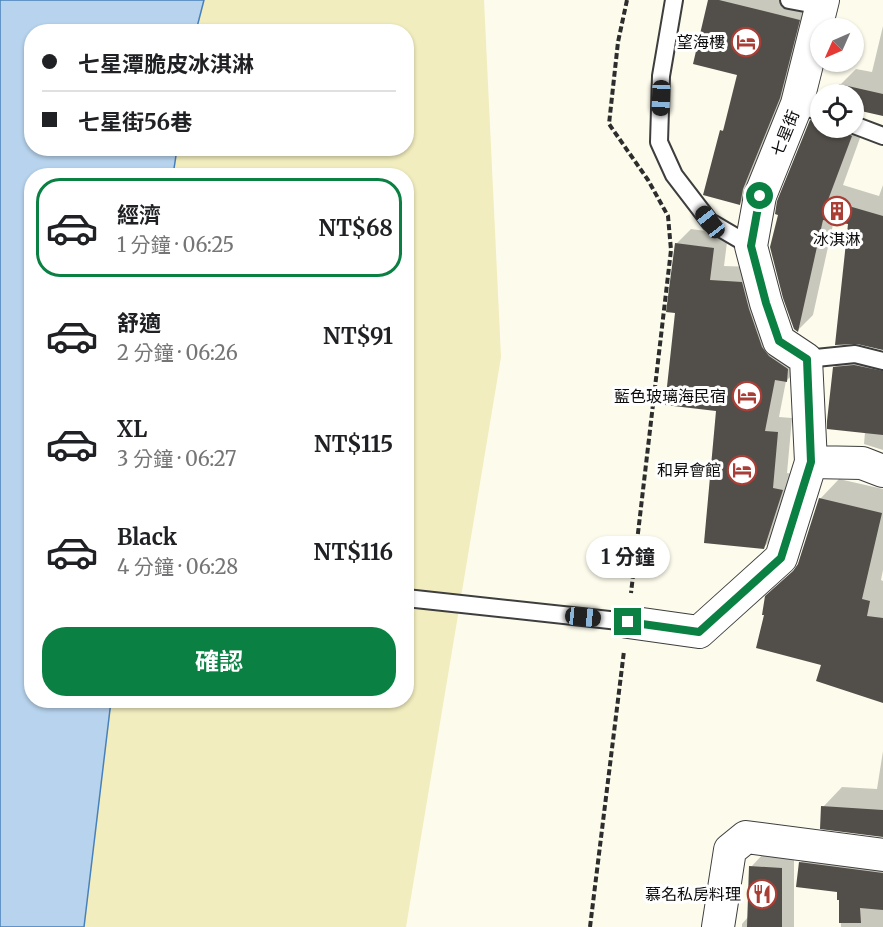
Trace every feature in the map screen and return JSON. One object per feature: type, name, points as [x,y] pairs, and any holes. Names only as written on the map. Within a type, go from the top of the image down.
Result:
[{"type":"street","name":"七星街","points":[[807,359],[779,341],[751,246],[760,196],[809,108],[822,3]]},
{"type":"street","points":[[628,622],[699,632],[781,558],[811,462],[807,359]]},
{"type":"street","points":[[811,462],[862,463],[883,471]]},
{"type":"street","points":[[718,927],[730,850],[746,837],[883,855]]},
{"type":"lane","points":[[674,0],[662,76],[659,142],[674,175],[710,222],[751,246]]},
{"type":"lane","points":[[789,0],[822,3]]},
{"type":"lane","points":[[864,129],[883,136]]},
{"type":"lane","points":[[807,359],[855,354],[883,361]]},
{"type":"lane","points":[[414,599],[628,622]]},
{"type":"path","points":[[590,927],[671,250],[668,216],[648,180],[609,124],[618,42],[627,0]]},
{"type":"sand","points":[[204,0],[484,0],[501,357],[406,927],[84,927],[110,708],[414,708],[414,168],[174,168],[176,156],[414,156],[414,24],[198,24]]},
{"type":"water","points":[[0,0],[204,0],[198,24],[24,24],[24,156],[176,156],[174,168],[24,168],[24,708],[110,708],[84,927],[0,927]]},
{"type":"building","name":"望海樓","points":[[708,0],[719,0],[800,20],[780,98],[743,189],[740,205],[703,195],[737,75],[693,64]]},
{"type":"building","points":[[864,90],[883,94],[883,116],[864,112]]},
{"type":"building","points":[[810,120],[810,138],[851,138],[828,200],[883,216],[883,350],[857,344],[835,345],[848,224],[823,220],[798,332],[794,329],[783,298],[770,247],[778,215],[775,214],[777,201]]},
{"type":"building","points":[[675,243],[714,248],[710,280],[742,282],[762,347],[769,356],[788,369],[787,382],[775,380],[765,431],[778,432],[773,488],[783,490],[764,549],[704,543],[716,411],[665,405],[675,313],[666,312]]},
{"type":"building","points":[[854,365],[883,371],[883,435],[827,429],[833,367]]},
{"type":"building","points":[[819,498],[882,513],[862,599],[870,601],[867,616],[883,618],[883,703],[816,681],[821,665],[756,648],[764,615],[762,615],[765,596],[798,564]]},
{"type":"building","points":[[821,806],[883,810],[883,837],[820,829]]},
{"type":"building","points":[[799,862],[883,873],[883,910],[860,908],[861,923],[839,923],[837,892],[796,887]]},
{"type":"building","name":"慕名私房料理","points":[[749,866],[782,868],[782,927],[747,927]]},
{"type":"place","name":"望海樓","points":[[746,42]]},
{"type":"place","name":"冰淇淋","points":[[837,211]]},
{"type":"place","name":"藍色玻璃海民宿","points":[[747,396]]},
{"type":"place","name":"和昇會館","points":[[742,470]]},
{"type":"place","name":"慕名私房料理","points":[[762,894]]},
{"type":"route","points":[[628,622],[699,632],[781,558],[811,462],[807,359],[779,341],[751,246],[760,196]]}]
